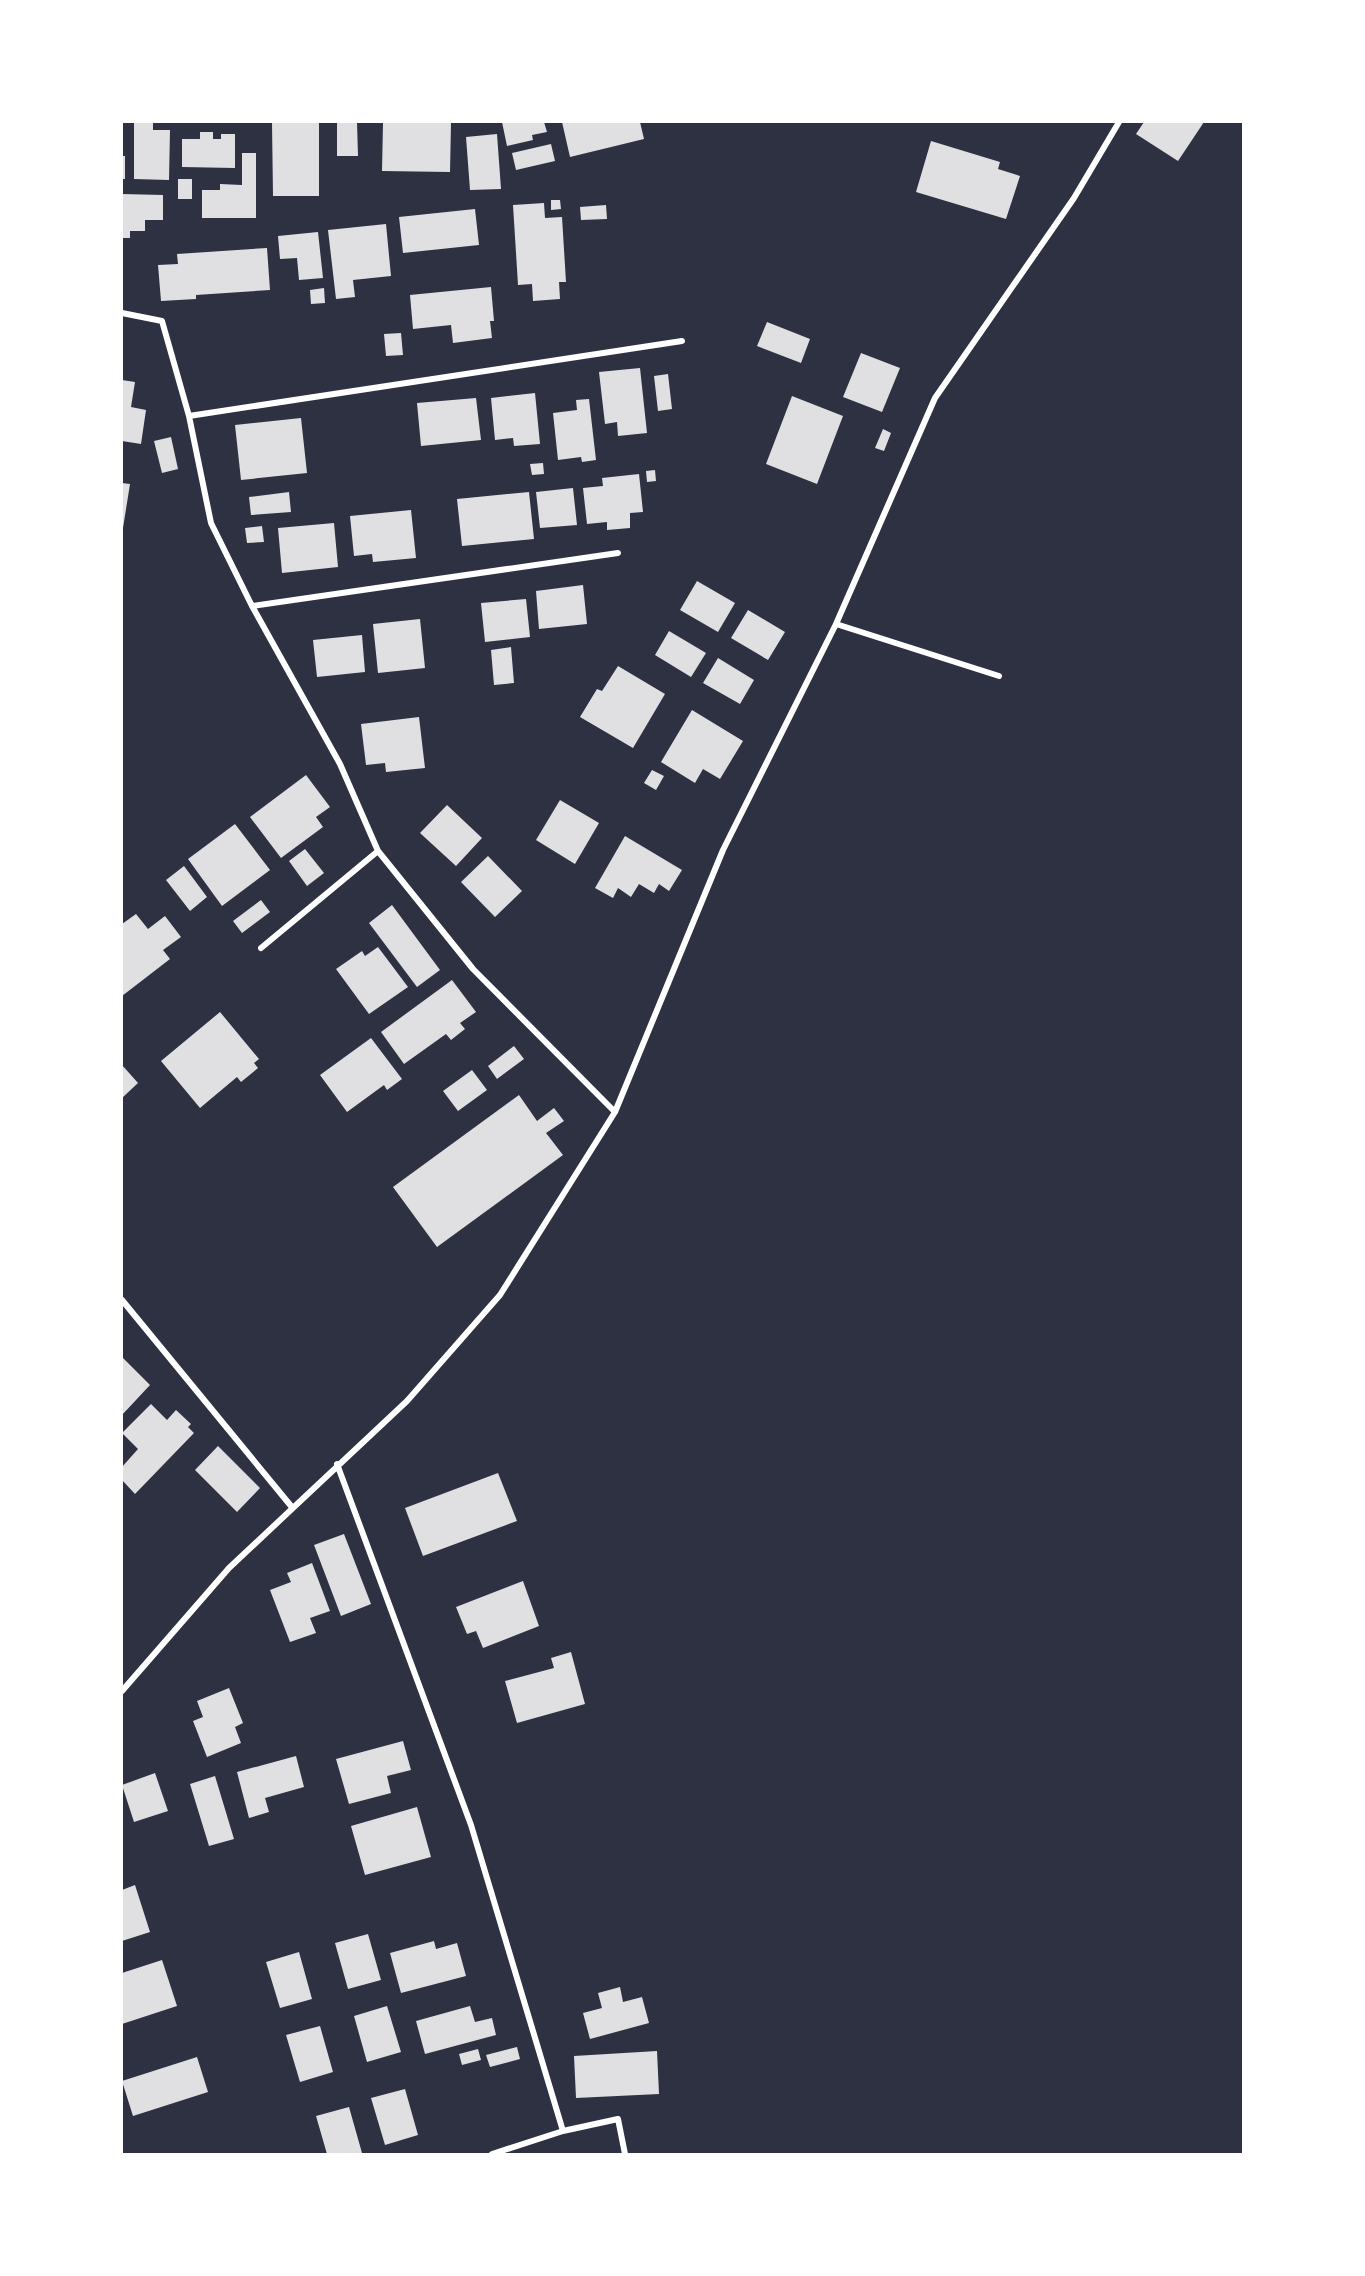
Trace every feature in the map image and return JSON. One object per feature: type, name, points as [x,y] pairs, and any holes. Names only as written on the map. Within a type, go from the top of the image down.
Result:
[{"type":"street","points":[[122,1691],[229,1568],[291,1506],[407,1401],[500,1295],[615,1112],[723,850],[836,624],[935,398],[1074,198],[1119,122]]},
{"type":"street","points":[[122,313],[162,321],[189,416],[211,523],[252,606],[340,764],[378,851],[473,969],[615,1112]]},
{"type":"street","points":[[189,416],[682,341]]},
{"type":"street","points":[[252,606],[618,553]]},
{"type":"street","points":[[836,624],[999,676]]},
{"type":"street","points":[[261,948],[378,851]]},
{"type":"street","points":[[122,1300],[291,1506]]},
{"type":"street","points":[[337,1464],[471,1825],[563,2131]]},
{"type":"street","points":[[492,2154],[563,2131],[618,2119],[625,2154]]},
{"type":"building","points":[[319,122],[319,196],[273,196],[272,123]]},
{"type":"building","points":[[337,122],[357,122],[358,156],[337,156]]},
{"type":"building","points":[[502,122],[544,122],[547,132],[532,135],[533,140],[507,146]]},
{"type":"building","points":[[562,122],[640,122],[644,139],[570,157]]},
{"type":"building","points":[[1144,122],[1204,122],[1178,161],[1136,134]]},
{"type":"building","points":[[134,123],[153,123],[153,130],[170,130],[169,180],[134,179]]},
{"type":"building","points":[[383,123],[451,123],[450,172],[382,171]]},
{"type":"building","points":[[200,132],[213,132],[213,139],[221,139],[221,134],[235,134],[235,168],[182,167],[182,139],[200,139]]},
{"type":"building","points":[[497,134],[501,189],[470,190],[466,137]]},
{"type":"building","points":[[931,141],[1000,162],[998,169],[1020,176],[1006,219],[916,192]]},
{"type":"building","points":[[551,144],[555,161],[516,170],[512,153]]},
{"type":"building","points":[[242,153],[256,153],[256,218],[202,218],[202,190],[220,190],[220,184],[242,185]]},
{"type":"building","points":[[122,156],[125,156],[125,179],[122,179]]},
{"type":"building","points":[[178,179],[192,179],[192,199],[178,199]]},
{"type":"building","points":[[122,194],[163,195],[163,220],[145,220],[145,231],[130,231],[130,238],[122,238]]},
{"type":"building","points":[[551,200],[560,200],[561,209],[551,210]]},
{"type":"building","points":[[544,203],[545,218],[562,217],[566,282],[559,282],[560,299],[533,301],[532,284],[518,285],[513,205]]},
{"type":"building","points":[[606,205],[607,219],[581,220],[580,207]]},
{"type":"building","points":[[475,209],[479,245],[403,253],[399,217]]},
{"type":"building","points":[[386,224],[391,276],[353,280],[355,297],[336,299],[328,230]]},
{"type":"building","points":[[318,232],[323,278],[299,280],[297,258],[280,259],[278,236]]},
{"type":"building","points":[[267,248],[270,290],[196,295],[196,299],[161,301],[158,265],[178,264],[177,254]]},
{"type":"building","points":[[491,287],[494,321],[490,321],[492,338],[453,343],[451,325],[413,329],[410,295]]},
{"type":"building","points":[[324,288],[325,303],[311,304],[310,290]]},
{"type":"building","points":[[767,322],[810,339],[801,363],[757,346]]},
{"type":"building","points":[[401,333],[403,355],[386,356],[384,334]]},
{"type":"building","points":[[861,353],[900,368],[882,412],[843,397]]},
{"type":"building","points":[[640,368],[647,433],[618,436],[617,422],[605,424],[599,372]]},
{"type":"building","points":[[668,374],[672,409],[658,411],[654,376]]},
{"type":"building","points":[[122,380],[135,382],[131,407],[146,410],[141,444],[122,441]]},
{"type":"building","points":[[535,393],[540,444],[514,446],[513,438],[495,440],[491,398]]},
{"type":"building","points":[[792,396],[843,416],[817,484],[766,464]]},
{"type":"building","points":[[476,398],[481,440],[421,446],[417,403]]},
{"type":"building","points":[[589,399],[596,460],[582,462],[581,457],[558,460],[553,413],[577,410],[576,400]]},
{"type":"building","points":[[301,418],[307,473],[241,480],[235,425]]},
{"type":"building","points":[[883,429],[891,433],[884,451],[875,448]]},
{"type":"building","points":[[171,437],[178,469],[162,473],[154,441]]},
{"type":"building","points":[[543,463],[544,474],[532,475],[530,464]]},
{"type":"building","points":[[655,470],[656,481],[647,482],[646,471]]},
{"type":"building","points":[[639,474],[643,512],[630,513],[630,528],[607,530],[607,522],[587,524],[583,488],[603,486],[602,478]]},
{"type":"building","points":[[122,483],[130,484],[123,528],[122,528]]},
{"type":"building","points":[[573,488],[577,525],[540,528],[536,492]]},
{"type":"building","points":[[289,492],[291,512],[251,515],[249,497]]},
{"type":"building","points":[[529,492],[534,539],[462,546],[457,499]]},
{"type":"building","points":[[411,510],[416,558],[373,562],[372,554],[354,556],[350,516]]},
{"type":"building","points":[[334,523],[338,567],[282,573],[278,528]]},
{"type":"building","points":[[262,526],[264,542],[247,543],[245,528]]},
{"type":"building","points":[[697,581],[735,603],[718,632],[680,610]]},
{"type":"building","points":[[583,585],[587,624],[539,629],[536,591]]},
{"type":"building","points":[[526,599],[530,637],[485,642],[481,603]]},
{"type":"building","points":[[748,610],[785,632],[768,660],[731,638]]},
{"type":"building","points":[[420,619],[425,668],[378,673],[373,624]]},
{"type":"building","points":[[669,631],[706,653],[691,677],[655,655]]},
{"type":"building","points":[[362,635],[365,672],[317,677],[313,640]]},
{"type":"building","points":[[511,647],[514,683],[494,685],[491,650]]},
{"type":"building","points":[[718,658],[754,680],[740,704],[703,683]]},
{"type":"building","points":[[618,666],[665,694],[633,748],[580,717],[597,689],[602,691]]},
{"type":"building","points":[[692,710],[743,741],[720,779],[703,769],[695,783],[661,762]]},
{"type":"building","points":[[419,717],[425,768],[386,772],[385,763],[366,765],[361,724]]},
{"type":"building","points":[[652,770],[664,776],[656,790],[644,783]]},
{"type":"building","points":[[306,775],[330,807],[316,817],[323,827],[281,858],[250,817]]},
{"type":"building","points":[[560,800],[599,823],[575,864],[536,840]]},
{"type":"building","points":[[447,805],[482,838],[456,866],[420,833]]},
{"type":"building","points":[[235,824],[270,870],[222,906],[188,859]]},
{"type":"building","points":[[625,836],[682,870],[669,891],[659,884],[654,893],[639,884],[631,897],[618,888],[613,898],[595,888]]},
{"type":"building","points":[[305,849],[324,873],[307,886],[289,861]]},
{"type":"building","points":[[488,856],[522,891],[495,917],[461,882]]},
{"type":"building","points":[[184,866],[207,897],[190,911],[166,880]]},
{"type":"building","points":[[261,900],[270,912],[242,933],[233,921]]},
{"type":"building","points":[[392,905],[440,970],[417,987],[369,923]]},
{"type":"building","points":[[136,914],[148,929],[165,916],[181,937],[163,950],[170,959],[122,996],[122,924]]},
{"type":"building","points":[[378,947],[408,987],[369,1014],[336,969],[362,951],[365,956]]},
{"type":"building","points":[[452,980],[476,1012],[460,1023],[465,1029],[451,1040],[446,1034],[404,1064],[381,1032]]},
{"type":"building","points":[[220,1012],[259,1059],[254,1063],[258,1068],[241,1082],[237,1077],[200,1108],[161,1061]]},
{"type":"building","points":[[371,1038],[402,1079],[387,1090],[384,1085],[347,1112],[320,1075]]},
{"type":"building","points":[[514,1046],[524,1059],[497,1079],[488,1066]]},
{"type":"building","points":[[122,1065],[138,1083],[122,1098]]},
{"type":"building","points":[[472,1070],[487,1090],[458,1111],[443,1091]]},
{"type":"building","points":[[519,1095],[537,1121],[554,1108],[564,1121],[546,1133],[563,1155],[437,1247],[393,1187]]},
{"type":"building","points":[[122,1357],[150,1385],[122,1415]]},
{"type":"building","points":[[151,1404],[167,1420],[176,1410],[191,1424],[188,1427],[194,1433],[135,1494],[122,1480],[122,1467],[138,1449],[122,1433]]},
{"type":"building","points":[[218,1446],[260,1488],[237,1512],[195,1470]]},
{"type":"building","points":[[498,1473],[517,1521],[423,1556],[405,1508]]},
{"type":"building","points":[[344,1534],[371,1604],[341,1616],[314,1545]]},
{"type":"building","points":[[312,1563],[330,1611],[310,1618],[316,1633],[290,1642],[270,1590],[291,1582],[287,1573]]},
{"type":"building","points":[[523,1581],[539,1626],[483,1648],[476,1631],[467,1634],[456,1607]]},
{"type":"building","points":[[571,1652],[585,1704],[517,1723],[505,1681],[554,1668],[551,1658]]},
{"type":"building","points":[[229,1688],[243,1723],[235,1727],[241,1743],[207,1757],[193,1721],[203,1717],[197,1701]]},
{"type":"building","points":[[403,1741],[411,1770],[387,1776],[391,1793],[349,1804],[336,1759]]},
{"type":"building","points":[[296,1756],[304,1787],[265,1798],[269,1812],[249,1818],[237,1772]]},
{"type":"building","points":[[155,1773],[168,1811],[134,1822],[122,1785]]},
{"type":"building","points":[[215,1776],[234,1839],[209,1846],[190,1784]]},
{"type":"building","points":[[417,1807],[431,1857],[365,1875],[351,1826]]},
{"type":"building","points":[[135,1885],[150,1932],[122,1941],[122,1890]]},
{"type":"building","points":[[368,1934],[381,1980],[348,1989],[335,1943]]},
{"type":"building","points":[[434,1941],[436,1949],[457,1943],[466,1976],[401,1993],[390,1953]]},
{"type":"building","points":[[299,1952],[312,1999],[280,2008],[266,1962]]},
{"type":"building","points":[[162,1960],[177,2006],[122,2024],[122,1973]]},
{"type":"building","points":[[620,1987],[623,2002],[642,1997],[649,2023],[590,2039],[583,2013],[602,2008],[598,1993]]},
{"type":"building","points":[[387,2006],[401,2052],[367,2062],[354,2016]]},
{"type":"building","points":[[470,2006],[475,2022],[492,2018],[496,2035],[425,2054],[416,2021]]},
{"type":"building","points":[[320,2026],[333,2072],[300,2082],[286,2035]]},
{"type":"building","points":[[517,2047],[520,2059],[490,2067],[486,2055]]},
{"type":"building","points":[[478,2049],[481,2060],[462,2065],[459,2054]]},
{"type":"building","points":[[657,2051],[659,2094],[576,2098],[574,2056]]},
{"type":"building","points":[[197,2057],[208,2092],[133,2116],[122,2081]]},
{"type":"building","points":[[405,2089],[418,2135],[385,2145],[371,2098]]},
{"type":"building","points":[[349,2107],[362,2153],[327,2154],[316,2116]]}]
